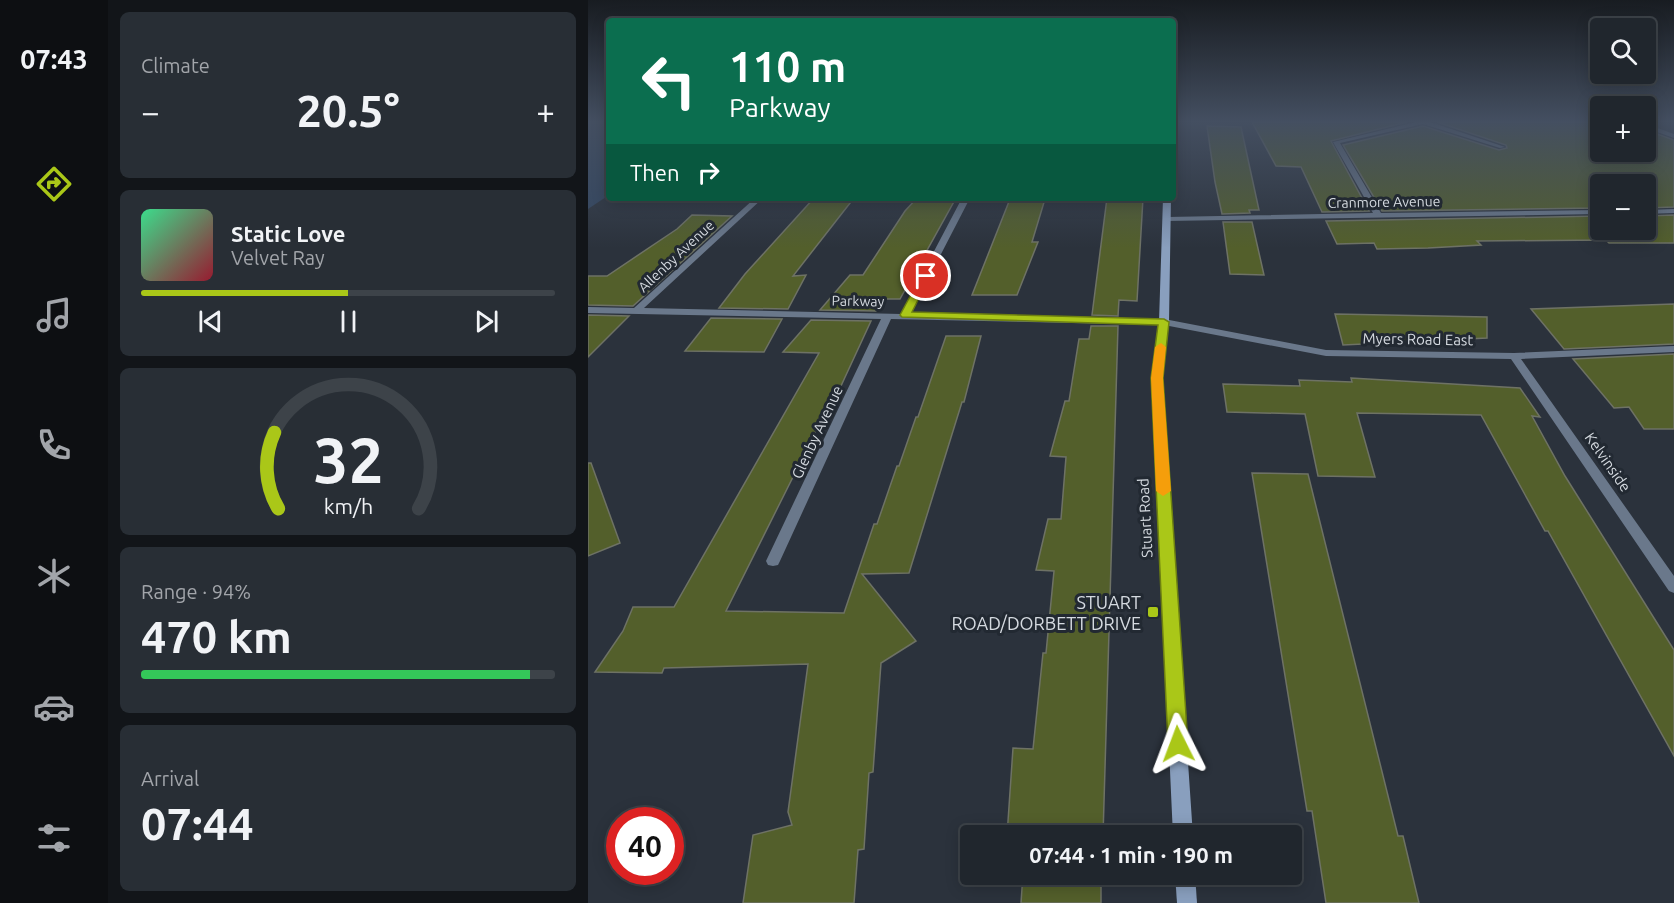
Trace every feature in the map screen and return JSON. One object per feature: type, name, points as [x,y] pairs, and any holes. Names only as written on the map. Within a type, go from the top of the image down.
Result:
[{"type":"street","points":[[1349,164],[1378,215]]},
{"type":"street","name":"Allenby Avenue","points":[[637,310],[756,201]]},
{"type":"street","points":[[905,315],[964,201]]},
{"type":"street","name":"Stuart Road","points":[[1167,201],[1164,322],[1157,378],[1182,825]]},
{"type":"street","name":"Cranmore Avenue","points":[[1167,219],[1590,212]]},
{"type":"street","points":[[1656,212],[1674,212]]},
{"type":"street","name":"Parkway","points":[[588,310],[1164,322]]},
{"type":"street","name":"Glenby Avenue","points":[[773,561],[888,315]]},
{"type":"street","name":"Myers Road East","points":[[1164,322],[1326,353],[1514,356],[1674,349]]},
{"type":"street","name":"Kelvinside","points":[[1514,356],[1674,587]]},
{"type":"street","points":[[1186,885],[1187,903]]},
{"type":"shaded area","points":[[588,164],[606,164],[606,197],[588,209]]},
{"type":"building","points":[[1212,164],[1249,164],[1259,210],[1249,210],[1250,213],[1222,214]]},
{"type":"building","points":[[1275,164],[1344,164],[1369,211],[1322,212],[1301,167]]},
{"type":"building","points":[[1354,164],[1674,164],[1674,207],[1656,208],[1656,174],[1590,174],[1590,208],[1382,211]]},
{"type":"building","points":[[811,201],[852,201],[793,276],[806,275],[788,309],[719,308],[745,274]]},
{"type":"building","points":[[914,201],[954,201],[900,299],[882,299],[876,311],[820,310],[850,275],[863,275],[905,211]]},
{"type":"building","points":[[1009,201],[1044,201],[1032,242],[1038,242],[1017,295],[972,295]]},
{"type":"building","points":[[1107,201],[1143,201],[1137,301],[1119,300],[1118,316],[1092,315]]},
{"type":"building","points":[[692,215],[732,216],[633,306],[588,305],[588,276],[607,276],[677,229]]},
{"type":"building","points":[[1674,215],[1674,243],[1609,243],[1606,240],[1656,240],[1656,216]]},
{"type":"building","points":[[1590,216],[1590,240],[1606,240],[1477,241],[1481,245],[1377,249],[1374,243],[1337,244],[1326,221]]},
{"type":"building","points":[[1223,222],[1252,222],[1264,275],[1230,274]]},
{"type":"building","points":[[1674,304],[1674,344],[1564,349],[1531,309]]},
{"type":"building","points":[[1335,314],[1487,317],[1487,338],[1343,345]]},
{"type":"building","points":[[588,315],[629,316],[588,357]]},
{"type":"building","points":[[711,318],[782,319],[764,352],[685,351]]},
{"type":"building","points":[[811,320],[871,321],[834,401],[831,401],[726,611],[844,613],[874,524],[877,524],[897,466],[899,466],[916,417],[918,417],[946,336],[981,336],[964,402],[962,402],[909,573],[862,574],[916,641],[881,663],[873,772],[869,773],[864,849],[858,850],[854,903],[743,903],[753,835],[792,825],[788,812],[808,664],[664,668],[662,673],[595,672],[623,631],[633,607],[674,607],[819,353],[783,352]]},
{"type":"building","points":[[1091,326],[1118,326],[1103,825],[1008,825],[1013,748],[1033,749],[1043,653],[1046,653],[1054,571],[1036,570],[1048,519],[1061,519],[1066,457],[1050,456],[1065,401],[1069,401],[1079,339],[1089,339]]},
{"type":"building","points":[[1674,354],[1674,429],[1644,429],[1629,407],[1614,408],[1573,359]]},
{"type":"building","points":[[1351,378],[1520,388],[1540,417],[1532,416],[1565,476],[1674,650],[1674,756],[1481,415],[1357,413],[1375,477],[1318,476],[1305,414],[1227,412],[1223,384],[1300,386],[1299,380],[1352,382]]},
{"type":"building","points":[[588,463],[591,463],[620,543],[588,556]]},
{"type":"building","points":[[1252,473],[1308,474],[1398,836],[1403,836],[1419,903],[1326,903],[1312,811],[1307,811]]},
{"type":"building","points":[[1022,885],[1101,885],[1101,903],[1021,903]]},
{"type":"slow traffic","points":[[1161,347],[1157,378],[1163,491]]},
{"type":"place","name":"STUART ROAD/DORBETT DRIVE","points":[[1153,612]]},
{"type":"route","points":[[926,276],[905,315],[1164,322],[1157,378],[1178,744]]}]
